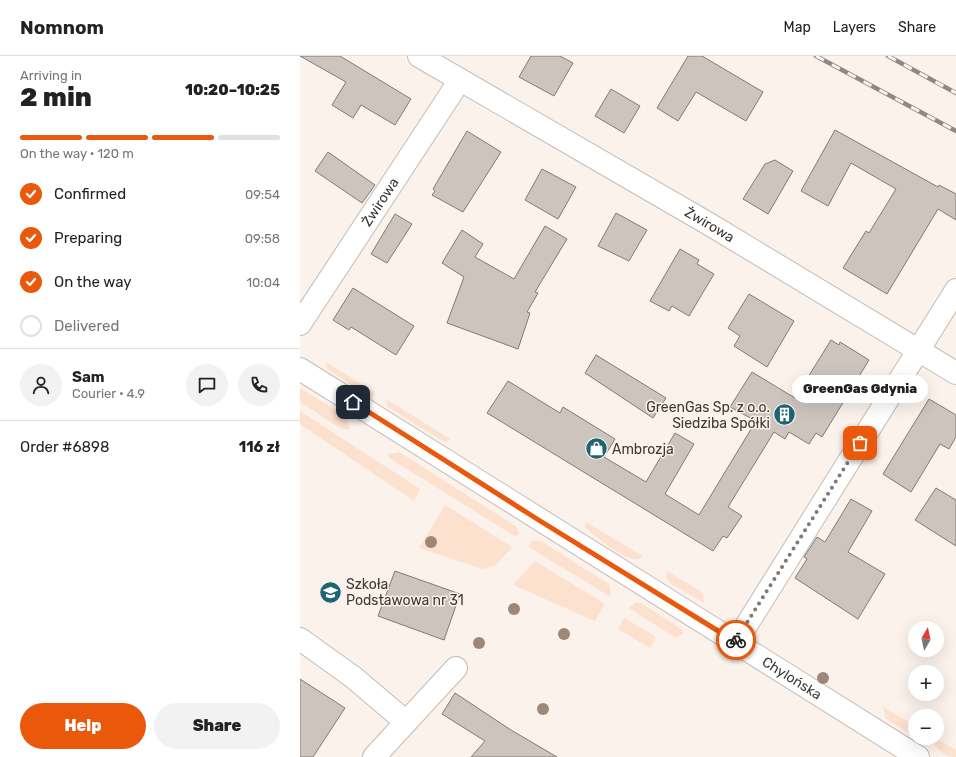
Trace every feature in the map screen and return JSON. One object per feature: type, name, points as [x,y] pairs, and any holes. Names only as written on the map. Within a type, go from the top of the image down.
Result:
[{"type":"street","name":"Żwirowa","points":[[419,56],[709,224],[956,373]]},
{"type":"street","name":"Żwirowa","points":[[300,324],[460,80]]},
{"type":"street","points":[[736,642],[956,290]]},
{"type":"street","name":"Chylońska","points":[[300,369],[918,757]]},
{"type":"street","points":[[300,639],[353,677],[406,722]]},
{"type":"street","points":[[374,757],[456,668]]},
{"type":"shaded area","points":[[326,362],[374,392],[372,399],[326,368]]},
{"type":"shaded area","points":[[300,388],[346,416],[350,430],[340,428],[300,402]]},
{"type":"shaded area","points":[[386,399],[450,439],[446,443],[388,407]]},
{"type":"shaded area","points":[[300,411],[420,489],[414,501],[300,424]]},
{"type":"shaded area","points":[[399,452],[516,526],[519,533],[516,537],[389,458],[388,454]]},
{"type":"shaded area","points":[[445,505],[512,547],[496,565],[482,569],[419,548]]},
{"type":"shaded area","points":[[586,522],[643,556],[638,559],[632,559],[617,552],[585,527]]},
{"type":"shaded area","points":[[531,541],[541,541],[609,584],[611,594],[609,596],[529,547]]},
{"type":"shaded area","points":[[535,561],[605,604],[595,621],[513,585]]},
{"type":"shaded area","points":[[667,571],[703,593],[704,603],[671,584],[666,577]]},
{"type":"shaded area","points":[[635,603],[641,603],[683,630],[683,634],[676,638],[629,608]]},
{"type":"shaded area","points":[[624,618],[655,636],[650,648],[618,629]]},
{"type":"shaded area","points":[[883,707],[908,722],[908,733],[886,719]]},
{"type":"shaded area","points":[[944,743],[956,750],[956,757],[945,755],[935,745],[944,745]]},
{"type":"building","points":[[300,56],[340,56],[411,99],[395,125],[361,105],[353,118],[332,105],[346,82]]},
{"type":"building","points":[[531,56],[560,56],[573,63],[554,96],[519,77]]},
{"type":"building","points":[[688,56],[702,56],[763,92],[746,121],[696,92],[678,121],[657,108]]},
{"type":"building","points":[[611,89],[640,106],[624,133],[595,116]]},
{"type":"building","points":[[835,130],[938,187],[939,185],[956,194],[956,220],[938,209],[887,294],[843,268],[866,231],[869,233],[896,189],[851,163],[828,206],[801,191]]},
{"type":"building","points":[[467,131],[501,152],[463,212],[432,195],[435,191],[433,189]]},
{"type":"building","points":[[328,152],[375,185],[362,203],[315,171]]},
{"type":"building","points":[[775,160],[793,171],[768,214],[743,199],[765,164]]},
{"type":"building","points":[[542,169],[576,187],[558,219],[525,200]]},
{"type":"building","points":[[616,213],[647,230],[629,261],[598,246]]},
{"type":"building","points":[[395,214],[412,224],[387,263],[371,254]]},
{"type":"building","points":[[545,226],[567,239],[535,292],[538,293],[527,312],[530,313],[518,349],[447,323],[464,277],[442,263],[462,230],[483,244],[475,257],[514,279]]},
{"type":"building","points":[[680,249],[699,260],[697,264],[714,274],[689,316],[672,306],[669,311],[650,301]]},
{"type":"building","points":[[353,288],[414,326],[396,355],[351,327],[349,330],[333,320]]},
{"type":"building","points":[[749,294],[794,321],[767,367],[734,346],[740,336],[728,328]]},
{"type":"building","points":[[831,340],[839,345],[840,342],[869,360],[822,437],[816,433],[809,444],[789,432],[785,439],[774,432],[728,507],[742,516],[727,538],[723,536],[713,551],[487,413],[508,381],[560,413],[563,407],[615,439],[604,457],[646,482],[675,433],[694,444],[665,494],[699,515],[756,421],[730,407],[752,372],[795,398]]},
{"type":"building","points":[[596,355],[666,398],[653,418],[585,373]]},
{"type":"building","points":[[929,399],[956,415],[956,437],[949,449],[940,444],[911,492],[883,474]]},
{"type":"building","points":[[936,488],[956,500],[956,546],[915,520]]},
{"type":"building","points":[[851,499],[872,511],[848,552],[885,574],[858,619],[795,578],[807,559],[804,557],[817,537],[825,542]]},
{"type":"building","points":[[395,571],[460,594],[444,640],[378,616]]},
{"type":"building","points":[[300,679],[345,708],[313,757],[300,757]]},
{"type":"building","points":[[455,693],[511,730],[557,757],[471,757],[485,741],[442,714]]},
{"type":"railway","points":[[816,56],[956,131]]},
{"type":"railway","points":[[888,56],[956,93]]},
{"type":"way so far","points":[[736,640],[860,443]]},
{"type":"place","name":"GreenGas Sp. z o.o. Siedziba Spółki","points":[[785,415]]},
{"type":"place","name":"GreenGas Gdynia","points":[[860,443]]},
{"type":"place","name":"Ambrozja","points":[[597,449]]},
{"type":"place","name":"Szkoła Podstawowa nr 31","points":[[331,592]]},
{"type":"route","points":[[353,402],[537,519],[736,642],[736,640]]}]
